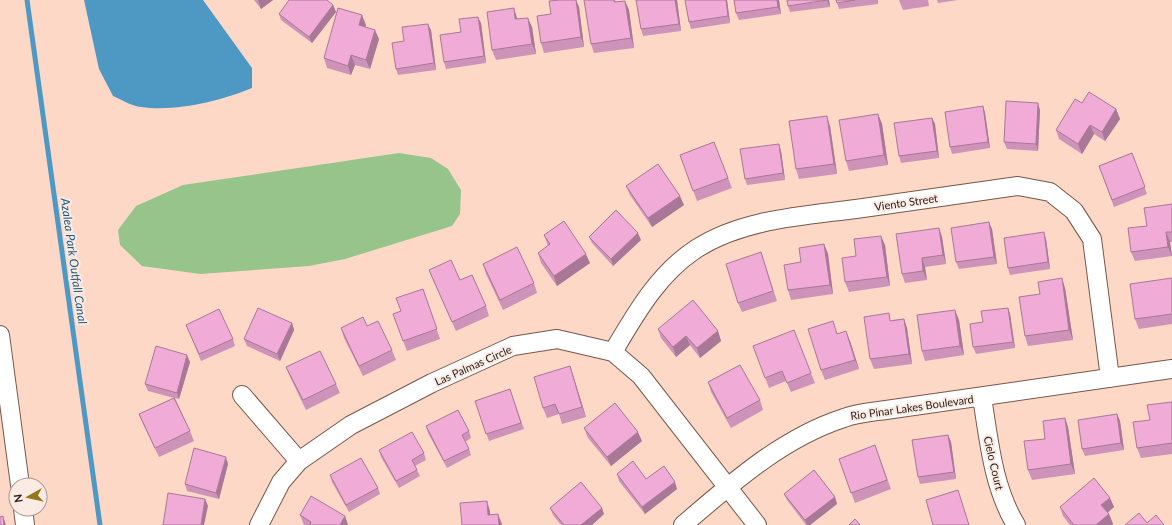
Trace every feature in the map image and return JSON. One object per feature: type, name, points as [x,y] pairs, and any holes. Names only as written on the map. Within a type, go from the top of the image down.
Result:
[{"type":"street","name":"Viento Street","points":[[614,352],[639,307],[669,270],[697,249],[736,229],[781,220],[1018,186],[1050,192],[1074,211],[1092,239],[1110,378]]},
{"type":"street","points":[[0,334],[19,477]]},
{"type":"street","name":"Las Palmas Circle","points":[[259,525],[281,482],[299,461],[351,425],[432,383],[513,346],[557,339],[614,352],[641,376],[757,525]]},
{"type":"street","name":"Rio Pinar Lakes Boulevard","points":[[683,525],[727,488],[794,439],[844,417],[1172,369]]},
{"type":"street","points":[[242,395],[299,461]]},
{"type":"street","name":"Cielo Court","points":[[982,397],[992,460],[1006,508],[1016,525]]},
{"type":"green space","points":[[399,153],[431,158],[448,169],[461,190],[460,214],[452,226],[345,259],[309,266],[200,274],[142,266],[120,245],[118,230],[136,206],[183,185]]},
{"type":"water","points":[[84,0],[203,0],[252,68],[252,88],[212,101],[183,107],[169,108],[138,106],[113,96],[99,69]]},
{"type":"building","points":[[289,0],[327,0],[333,5],[309,37],[279,14]]},
{"type":"building","points":[[576,0],[581,37],[541,43],[537,16],[551,14],[549,1]]},
{"type":"building","points":[[584,0],[614,0],[614,2],[625,1],[631,38],[591,44]]},
{"type":"building","points":[[636,0],[675,0],[679,24],[641,29]]},
{"type":"building","points":[[685,0],[726,0],[728,16],[689,22]]},
{"type":"building","points":[[734,0],[777,0],[778,7],[736,13]]},
{"type":"building","points":[[787,0],[827,0],[788,6]]},
{"type":"building","points":[[836,0],[855,0],[837,3]]},
{"type":"building","points":[[338,8],[362,15],[359,25],[375,30],[366,60],[351,55],[348,66],[324,58]]},
{"type":"building","points":[[514,8],[515,19],[528,18],[532,44],[492,50],[487,12]]},
{"type":"building","points":[[478,17],[484,56],[444,62],[440,35],[461,32],[459,19]]},
{"type":"building","points":[[428,24],[434,63],[396,69],[392,43],[404,41],[402,27]]},
{"type":"building","points":[[1089,92],[1116,109],[1102,132],[1090,125],[1078,144],[1056,130],[1075,99],[1082,103]]},
{"type":"building","points":[[1006,101],[1038,103],[1036,144],[1004,142]]},
{"type":"building","points":[[983,106],[988,142],[950,147],[945,112]]},
{"type":"building","points":[[878,114],[884,155],[846,161],[839,120]]},
{"type":"building","points":[[827,116],[834,164],[796,169],[789,121]]},
{"type":"building","points":[[932,118],[937,151],[899,156],[894,123]]},
{"type":"building","points":[[714,142],[728,178],[693,191],[680,155]]},
{"type":"building","points":[[779,144],[783,173],[745,179],[740,149]]},
{"type":"building","points":[[1132,153],[1145,187],[1112,200],[1099,166]]},
{"type":"building","points":[[658,164],[680,196],[648,218],[626,186]]},
{"type":"building","points":[[1172,204],[1172,232],[1166,232],[1168,247],[1131,252],[1128,228],[1147,226],[1144,208]]},
{"type":"building","points":[[616,210],[638,233],[611,259],[589,237]]},
{"type":"building","points":[[564,221],[586,254],[554,276],[538,253],[550,244],[544,235]]},
{"type":"building","points":[[989,222],[994,257],[956,262],[951,228]]},
{"type":"building","points":[[939,228],[943,255],[922,258],[923,271],[902,274],[896,234]]},
{"type":"building","points":[[1044,232],[1048,262],[1008,268],[1004,238]]},
{"type":"building","points":[[881,236],[887,277],[845,282],[842,258],[856,256],[854,239]]},
{"type":"building","points":[[824,244],[830,285],[788,290],[784,265],[801,262],[799,248]]},
{"type":"building","points":[[517,247],[534,283],[500,300],[483,264]]},
{"type":"building","points":[[761,252],[773,291],[738,303],[726,264]]},
{"type":"building","points":[[451,260],[460,280],[472,275],[486,306],[452,322],[429,270]]},
{"type":"building","points":[[1062,278],[1069,330],[1025,336],[1019,297],[1040,294],[1038,282]]},
{"type":"building","points":[[1172,278],[1172,314],[1135,319],[1130,284]]},
{"type":"building","points":[[423,289],[437,329],[403,341],[393,314],[401,311],[396,298]]},
{"type":"building","points":[[693,300],[718,331],[697,348],[686,336],[673,347],[658,329]]},
{"type":"building","points":[[258,308],[292,323],[277,354],[244,339]]},
{"type":"building","points":[[1008,308],[1013,342],[973,347],[970,324],[983,322],[981,311]]},
{"type":"building","points":[[219,309],[233,339],[199,354],[186,325]]},
{"type":"building","points":[[955,310],[960,346],[922,351],[917,315]]},
{"type":"building","points":[[889,313],[890,321],[904,319],[909,354],[870,359],[864,317]]},
{"type":"building","points":[[363,317],[367,326],[378,321],[392,350],[359,366],[341,328]]},
{"type":"building","points":[[833,321],[837,334],[846,331],[855,360],[821,370],[808,329]]},
{"type":"building","points":[[794,330],[811,373],[787,383],[782,371],[765,378],[753,346]]},
{"type":"building","points":[[156,346],[187,355],[177,393],[145,384]]},
{"type":"building","points":[[320,351],[336,384],[303,400],[286,367]]},
{"type":"building","points":[[740,365],[760,400],[727,418],[708,382]]},
{"type":"building","points":[[570,366],[582,407],[559,414],[555,404],[543,408],[534,377]]},
{"type":"building","points":[[510,389],[521,423],[486,434],[475,401]]},
{"type":"building","points":[[174,398],[190,431],[155,448],[139,414]]},
{"type":"building","points":[[1172,402],[1172,443],[1137,448],[1133,422],[1150,420],[1147,405]]},
{"type":"building","points":[[615,403],[638,432],[607,457],[584,428]]},
{"type":"building","points":[[458,410],[469,431],[462,435],[469,449],[444,461],[426,426]]},
{"type":"building","points":[[1117,414],[1121,443],[1082,449],[1078,420]]},
{"type":"building","points":[[1065,418],[1071,464],[1028,470],[1024,441],[1045,439],[1043,421]]},
{"type":"building","points":[[412,432],[424,453],[412,460],[417,470],[396,481],[379,450]]},
{"type":"building","points":[[948,435],[954,472],[918,477],[912,440]]},
{"type":"building","points":[[875,445],[887,480],[851,493],[839,459]]},
{"type":"building","points":[[194,448],[226,457],[216,493],[185,484]]},
{"type":"building","points":[[361,458],[378,488],[346,505],[330,475]]},
{"type":"building","points":[[633,461],[646,479],[664,466],[675,482],[642,507],[617,474]]},
{"type":"building","points":[[814,470],[835,497],[805,520],[784,494]]},
{"type":"building","points":[[1094,478],[1110,498],[1101,505],[1109,514],[1096,525],[1074,525],[1060,507]]},
{"type":"building","points":[[581,482],[602,508],[581,525],[564,525],[550,508]]},
{"type":"building","points":[[958,490],[969,525],[933,525],[926,500]]},
{"type":"building","points":[[168,493],[205,499],[201,525],[163,525]]},
{"type":"building","points":[[311,496],[345,516],[340,525],[310,525],[311,522],[300,515]]},
{"type":"building","points":[[487,501],[488,515],[498,514],[499,525],[462,525],[460,503]]},
{"type":"building","points":[[1139,513],[1147,523],[1156,515],[1164,525],[1125,525]]},
{"type":"building","points":[[3,516],[4,525],[0,525],[0,517]]},
{"type":"building","points":[[855,519],[860,525],[849,525]]},
{"type":"waterway","name":"Azalea Park Outfall Canal","points":[[27,0],[100,525]]}]
